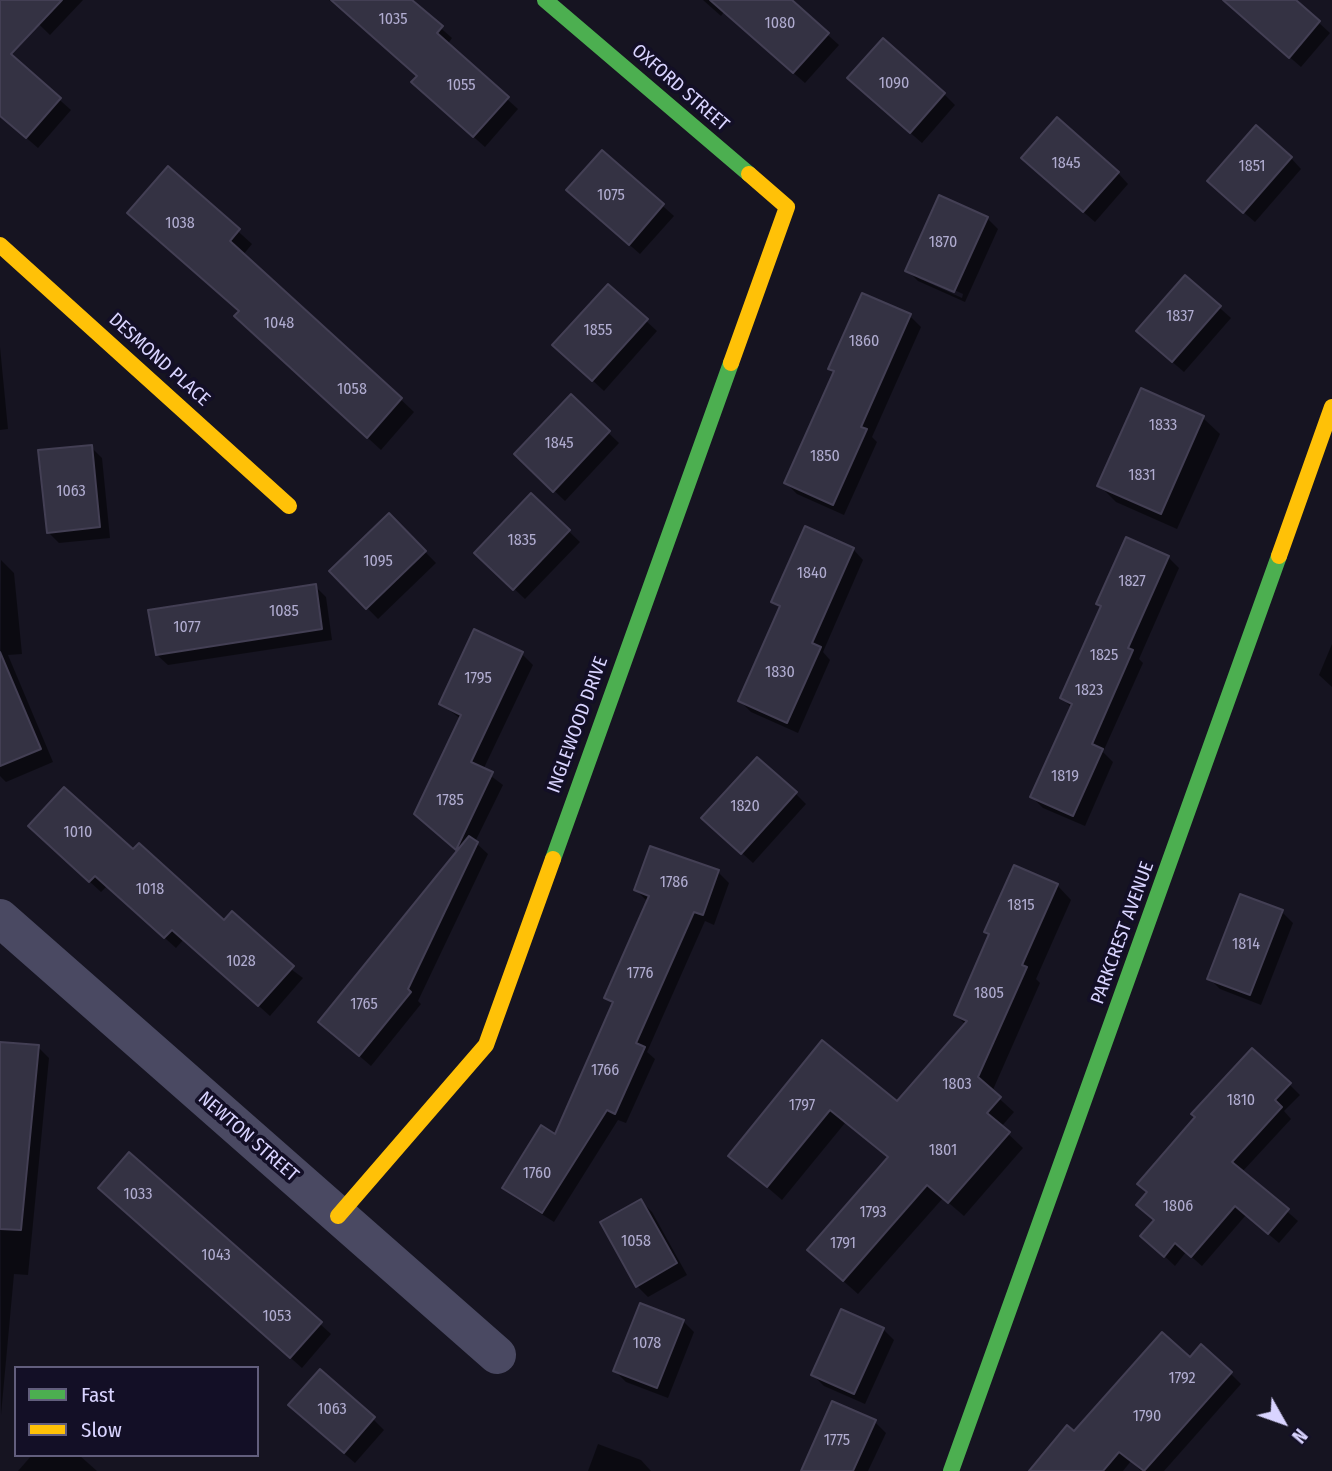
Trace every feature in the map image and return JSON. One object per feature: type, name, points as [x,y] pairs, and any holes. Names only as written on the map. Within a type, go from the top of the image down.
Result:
[{"type":"street","name":"OXFORD STREET","points":[[545,0],[787,207]]},
{"type":"street","name":"INGLEWOOD DRIVE","points":[[338,1216],[486,1045],[787,207]]},
{"type":"street","name":"DESMOND PLACE","points":[[0,244],[289,506]]},
{"type":"street","name":"PARKCREST AVENUE","points":[[951,1471],[1332,407]]},
{"type":"street","name":"NEWTON STREET","points":[[0,918],[496,1355]]},
{"type":"building","points":[[0,0],[62,0],[11,54],[61,98],[26,138],[0,116]]},
{"type":"building","points":[[331,0],[412,0],[443,26],[437,33],[509,97],[473,137],[411,82],[417,76]]},
{"type":"building","points":[[710,0],[792,0],[829,33],[793,73]]},
{"type":"building","points":[[1223,0],[1296,0],[1320,21],[1289,58]]},
{"type":"building","points":[[883,38],[945,93],[910,133],[847,78]]},
{"type":"building","points":[[1057,117],[1119,172],[1083,212],[1021,158]]},
{"type":"building","points":[[1256,125],[1292,157],[1243,213],[1207,181]]},
{"type":"building","points":[[602,150],[664,204],[629,245],[566,190]]},
{"type":"building","points":[[168,166],[240,229],[230,241],[402,398],[367,438],[234,316],[239,311],[127,213]]},
{"type":"building","points":[[939,195],[988,217],[954,292],[905,271]]},
{"type":"building","points":[[1185,275],[1221,306],[1172,362],[1136,331]]},
{"type":"building","points":[[608,284],[648,319],[592,381],[552,345]]},
{"type":"building","points":[[862,293],[911,314],[861,427],[867,429],[833,505],[784,483],[834,371],[828,369]]},
{"type":"building","points":[[1141,388],[1204,416],[1161,514],[1097,486]]},
{"type":"building","points":[[571,394],[610,431],[553,492],[514,454]]},
{"type":"building","points":[[92,445],[100,527],[47,533],[38,450]]},
{"type":"building","points":[[531,493],[570,530],[513,590],[474,553]]},
{"type":"building","points":[[389,513],[426,551],[366,609],[329,571]]},
{"type":"building","points":[[805,526],[854,548],[812,643],[821,647],[787,723],[738,701],[780,606],[771,602]]},
{"type":"building","points":[[1126,537],[1169,556],[1128,648],[1133,650],[1092,744],[1103,749],[1073,816],[1030,797],[1072,704],[1060,698],[1101,606],[1096,604]]},
{"type":"building","points":[[316,584],[322,629],[156,655],[148,610]]},
{"type":"building","points":[[474,629],[523,652],[471,762],[493,772],[456,850],[414,814],[461,715],[439,704]]},
{"type":"building","points":[[0,652],[41,749],[0,766]]},
{"type":"building","points":[[757,757],[797,792],[741,854],[701,818]]},
{"type":"building","points":[[64,787],[133,849],[139,843],[224,920],[232,911],[294,966],[258,1006],[172,930],[164,938],[95,876],[89,882],[28,826]]},
{"type":"building","points":[[469,836],[478,842],[408,989],[411,992],[359,1056],[318,1022]]},
{"type":"building","points":[[650,846],[719,870],[703,915],[694,912],[636,1043],[645,1047],[615,1114],[607,1110],[542,1213],[502,1188],[541,1125],[555,1134],[613,1002],[604,998],[649,896],[634,890]]},
{"type":"building","points":[[1014,865],[1058,884],[1022,965],[1027,967],[978,1077],[1001,1097],[987,1113],[1010,1132],[948,1203],[927,1185],[843,1281],[807,1250],[888,1157],[830,1110],[767,1187],[728,1156],[822,1040],[897,1101],[967,1021],[954,1015],[989,934],[984,932]]},
{"type":"building","points":[[1240,894],[1283,910],[1250,995],[1207,979]]},
{"type":"building","points":[[0,1042],[39,1045],[21,1230],[0,1229]]},
{"type":"building","points":[[1252,1048],[1291,1083],[1275,1100],[1282,1107],[1232,1162],[1289,1209],[1268,1234],[1235,1206],[1191,1257],[1175,1243],[1164,1257],[1140,1236],[1154,1220],[1136,1205],[1147,1192],[1137,1184],[1195,1117],[1191,1114]]},
{"type":"building","points":[[129,1152],[322,1322],[290,1358],[98,1188]]},
{"type":"building","points":[[641,1199],[677,1263],[636,1287],[600,1222]]},
{"type":"building","points":[[640,1303],[684,1320],[657,1388],[613,1371]]},
{"type":"building","points":[[841,1309],[884,1328],[854,1394],[811,1375]]},
{"type":"building","points":[[1162,1332],[1190,1357],[1201,1344],[1232,1372],[1144,1471],[1119,1452],[1103,1471],[1029,1471],[1067,1425],[1074,1431]]},
{"type":"building","points":[[320,1369],[375,1417],[344,1453],[288,1405]]},
{"type":"building","points":[[832,1401],[876,1420],[853,1471],[801,1471]]},
{"type":"traffic: fast","points":[[545,0],[749,174]]},
{"type":"traffic: fast","points":[[553,859],[731,363]]},
{"type":"traffic: fast","points":[[951,1471],[1279,556]]},
{"type":"traffic: slow","points":[[731,363],[787,207],[749,174]]},
{"type":"traffic: slow","points":[[0,245],[289,506]]},
{"type":"traffic: slow","points":[[1279,556],[1332,407]]},
{"type":"traffic: slow","points":[[338,1216],[486,1045],[553,859]]}]
